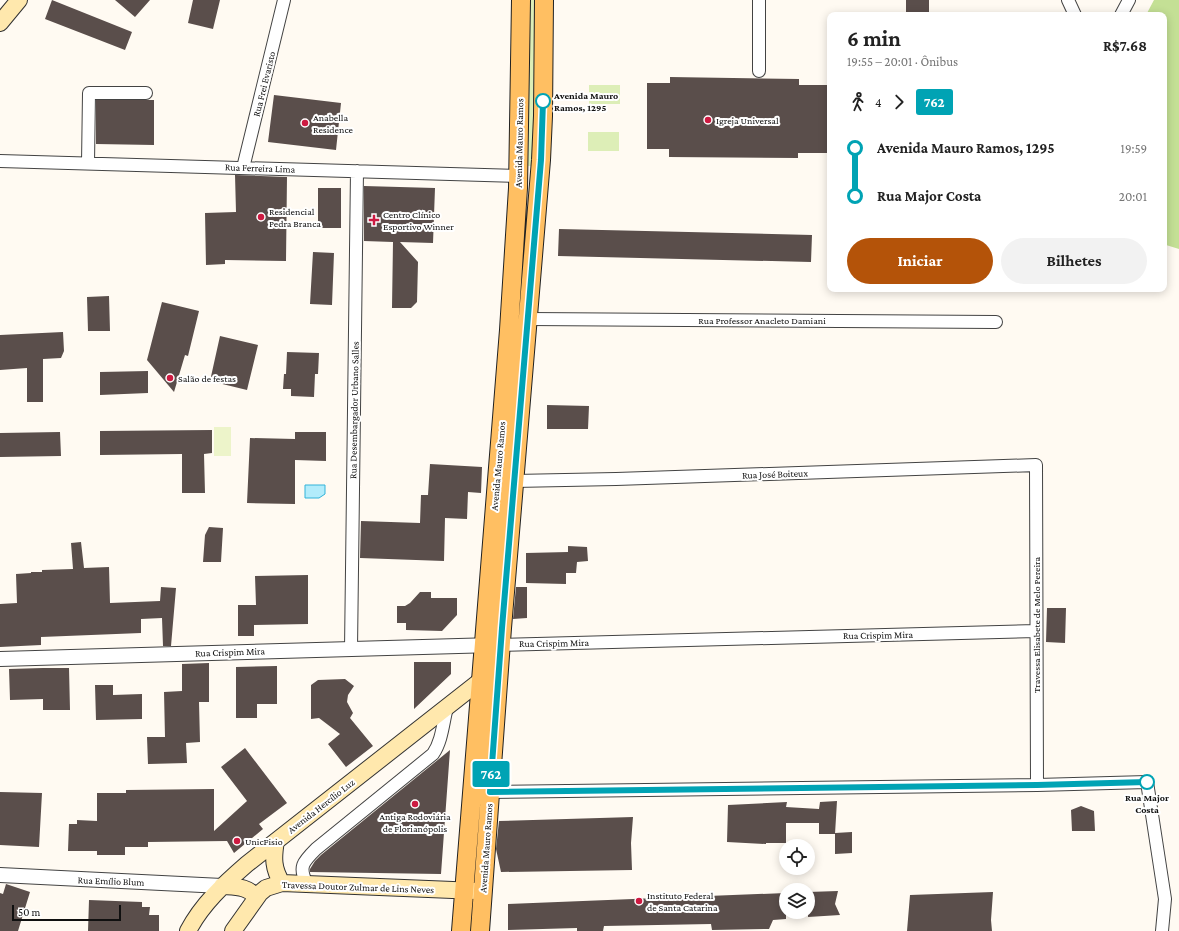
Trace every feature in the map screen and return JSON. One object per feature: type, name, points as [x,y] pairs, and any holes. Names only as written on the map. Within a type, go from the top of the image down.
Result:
[{"type":"main road","points":[[0,22],[19,0]]},
{"type":"main road","name":"Avenida Mauro Ramos","points":[[480,931],[497,693],[492,645],[519,176],[521,0]]},
{"type":"main road","name":"Avenida Mauro Ramos","points":[[461,931],[480,681],[492,645],[514,481],[540,176],[543,116],[544,0]]},
{"type":"main road","points":[[519,176],[540,176]]},
{"type":"main road","points":[[480,681],[490,683],[497,693]]},
{"type":"main road","name":"Avenida Hercílio Luz","points":[[188,931],[200,912],[222,886],[247,864],[480,681]]},
{"type":"main road","points":[[276,842],[274,864],[277,876],[282,884]]},
{"type":"main road","name":"Travessa Doutor Zulmar de Lins Neves","points":[[256,898],[266,888],[282,884],[482,891]]},
{"type":"main road","points":[[222,886],[240,887],[254,894],[256,898],[233,931]]},
{"type":"street","name":"Rua Frei Evaristo","points":[[243,168],[284,0]]},
{"type":"street","points":[[759,0],[759,71]]},
{"type":"street","points":[[1068,0],[1074,12]]},
{"type":"street","points":[[1123,12],[1129,0]]},
{"type":"street","points":[[88,163],[89,93],[146,93]]},
{"type":"street","name":"Rua Ferreira Lima","points":[[0,161],[519,176]]},
{"type":"street","name":"Rua Desembargador Urbano Salles","points":[[351,649],[357,171]]},
{"type":"street","name":"Rua Professor Anacleto Damiani","points":[[528,318],[996,322]]},
{"type":"street","name":"Rua José Boiteux","points":[[514,481],[1036,465]]},
{"type":"street","name":"Travessa Elisabete de Melo Pereira","points":[[1036,465],[1037,785]]},
{"type":"street","name":"Rua Crispim Mira","points":[[0,659],[1036,631]]},
{"type":"street","points":[[307,884],[302,874],[304,862],[316,849],[433,754],[440,741],[447,708]]},
{"type":"street","points":[[490,792],[1037,785],[1147,782],[1165,899],[1162,931]]},
{"type":"street","name":"Rua Emílio Blum","points":[[0,876],[222,886]]},
{"type":"green space","points":[[530,0],[537,0],[532,166],[528,166]]},
{"type":"green space","points":[[1154,0],[1179,0],[1179,249],[1167,245],[1167,12],[1148,12]]},
{"type":"green space","points":[[589,85],[620,85],[620,104],[589,104]]},
{"type":"green space","points":[[588,132],[619,132],[619,151],[588,151]]},
{"type":"green space","points":[[214,427],[231,427],[231,456],[214,456]]},
{"type":"water","points":[[305,485],[325,485],[325,494],[319,498],[305,498]]},
{"type":"building","points":[[52,0],[132,32],[125,50],[45,19]]},
{"type":"building","points":[[115,0],[150,0],[135,17]]},
{"type":"building","points":[[193,0],[220,0],[213,29],[188,23]]},
{"type":"building","points":[[906,0],[929,0],[929,12],[906,12]]},
{"type":"building","points":[[670,77],[799,79],[799,85],[827,85],[827,153],[798,153],[798,158],[669,157],[669,149],[647,149],[647,83],[670,83]]},
{"type":"building","name":"Anabella Residence","points":[[274,95],[341,103],[336,150],[268,142]]},
{"type":"building","points":[[96,100],[154,100],[154,145],[96,144]]},
{"type":"building","name":"Residencial Pedra Branca","points":[[235,175],[287,177],[286,261],[225,260],[225,264],[206,265],[205,213],[236,212]]},
{"type":"building","points":[[364,186],[435,188],[433,243],[400,242],[418,262],[417,302],[411,308],[392,308],[393,242],[364,241]]},
{"type":"building","points":[[318,188],[341,188],[341,228],[318,228]]},
{"type":"building","points":[[559,229],[812,235],[811,262],[558,256]]},
{"type":"building","points":[[313,252],[334,253],[332,305],[310,304]]},
{"type":"building","points":[[109,296],[110,331],[88,331],[87,297]]},
{"type":"building","points":[[162,302],[199,311],[188,356],[185,355],[174,392],[147,360]]},
{"type":"building","points":[[63,332],[64,351],[61,358],[43,359],[43,402],[27,402],[27,368],[0,370],[0,335]]},
{"type":"building","points":[[220,336],[258,345],[247,390],[210,381]]},
{"type":"building","points":[[287,352],[319,353],[318,374],[315,374],[314,397],[291,396],[291,389],[283,389],[284,374],[286,374]]},
{"type":"building","points":[[148,371],[148,393],[100,395],[100,372]]},
{"type":"building","points":[[547,405],[589,406],[588,429],[547,429]]},
{"type":"building","points":[[212,430],[212,453],[204,454],[205,493],[182,493],[182,454],[100,455],[100,431]]},
{"type":"building","points":[[60,432],[61,456],[0,457],[0,433]]},
{"type":"building","points":[[295,432],[326,432],[326,461],[295,460],[295,504],[247,503],[250,438],[295,439]]},
{"type":"building","points":[[430,464],[482,467],[481,493],[468,492],[467,519],[445,518],[444,561],[360,558],[361,521],[420,523],[421,495],[428,495]]},
{"type":"building","points":[[209,527],[223,528],[221,562],[203,562],[205,535]]},
{"type":"building","points":[[81,542],[84,568],[109,567],[110,603],[160,601],[161,587],[176,588],[171,646],[163,646],[162,618],[141,619],[141,633],[41,637],[41,645],[0,647],[0,604],[17,603],[16,574],[42,572],[42,570],[73,569],[71,543]]},
{"type":"building","points":[[568,546],[587,547],[588,561],[577,562],[576,573],[566,573],[566,584],[526,583],[526,553],[568,552]]},
{"type":"building","points":[[308,575],[308,624],[254,625],[254,636],[238,636],[238,605],[256,605],[255,576]]},
{"type":"building","points":[[516,587],[527,587],[527,618],[513,619]]},
{"type":"building","points":[[420,592],[431,592],[431,598],[457,598],[457,615],[442,631],[406,630],[406,623],[397,623],[397,606],[405,606],[410,603]]},
{"type":"building","points":[[1047,608],[1066,608],[1065,643],[1046,642]]},
{"type":"building","points":[[414,662],[451,662],[451,674],[414,709]]},
{"type":"building","points":[[209,663],[209,702],[199,702],[200,742],[186,743],[187,763],[148,764],[147,737],[165,737],[164,692],[182,691],[182,664]]},
{"type":"building","points":[[277,666],[277,704],[257,704],[257,718],[236,718],[236,667]]},
{"type":"building","points":[[69,668],[70,710],[43,710],[43,699],[10,700],[9,669]]},
{"type":"building","points":[[345,679],[354,686],[348,695],[347,702],[353,713],[350,718],[373,746],[346,767],[328,744],[340,734],[319,718],[311,719],[311,685],[318,680]]},
{"type":"building","points":[[95,685],[113,685],[113,695],[142,694],[142,719],[96,720]]},
{"type":"building","points":[[245,748],[287,803],[259,824],[263,829],[234,853],[227,841],[148,842],[148,847],[125,847],[125,855],[97,855],[97,851],[68,851],[69,824],[77,824],[77,820],[97,821],[97,793],[126,793],[126,790],[214,789],[214,831],[247,801],[221,767]]},
{"type":"building","name":"Antiga Rodoviária de Florianópolis","points":[[450,750],[441,874],[310,872],[310,869],[315,861],[321,855]]},
{"type":"building","points":[[0,792],[42,793],[39,847],[0,845]]},
{"type":"building","points":[[837,801],[835,834],[819,834],[819,823],[786,823],[786,839],[779,839],[779,843],[766,844],[727,842],[728,805],[787,802],[786,807],[819,809],[820,802]]},
{"type":"building","points":[[1081,806],[1094,811],[1095,831],[1072,831],[1071,810]]},
{"type":"building","points":[[633,817],[631,843],[632,870],[501,872],[496,849],[499,821]]},
{"type":"building","points":[[852,832],[852,853],[835,854],[835,833]]},
{"type":"building","points":[[6,884],[30,892],[18,931],[0,931],[0,893],[3,894]]},
{"type":"building","points":[[838,891],[835,904],[840,915],[815,917],[815,892]]},
{"type":"building","points":[[993,892],[991,920],[992,931],[907,931],[910,895]]},
{"type":"building","points":[[779,893],[779,919],[786,919],[773,920],[769,929],[712,930],[711,924],[604,926],[603,931],[577,931],[577,928],[508,930],[508,904]]},
{"type":"building","points":[[89,900],[142,902],[142,907],[150,907],[149,915],[159,915],[159,931],[88,931]]},
{"type":"bus line","name":"762","points":[[543,101],[541,160],[502,628],[490,792],[1037,785],[1147,782]]},
{"type":"place","name":"Avenida Mauro Ramos, 1295","points":[[543,101]]},
{"type":"place","name":"Igreja Universal","points":[[708,120]]},
{"type":"place","name":"Anabella Residence","points":[[305,123]]},
{"type":"place","name":"Residencial Pedra Branca","points":[[261,217]]},
{"type":"place","name":"Centro Clínico Esportivo Winner","points":[[374,220]]},
{"type":"place","name":"Salão de festas","points":[[170,378]]},
{"type":"place","name":"Rua Major Costa","points":[[1147,782]]},
{"type":"place","name":"Antiga Rodoviária de Florianópolis","points":[[415,804]]},
{"type":"place","name":"UnicFisio","points":[[237,841]]},
{"type":"place","name":"Instituto Federal de Santa Catarina","points":[[639,901]]}]
